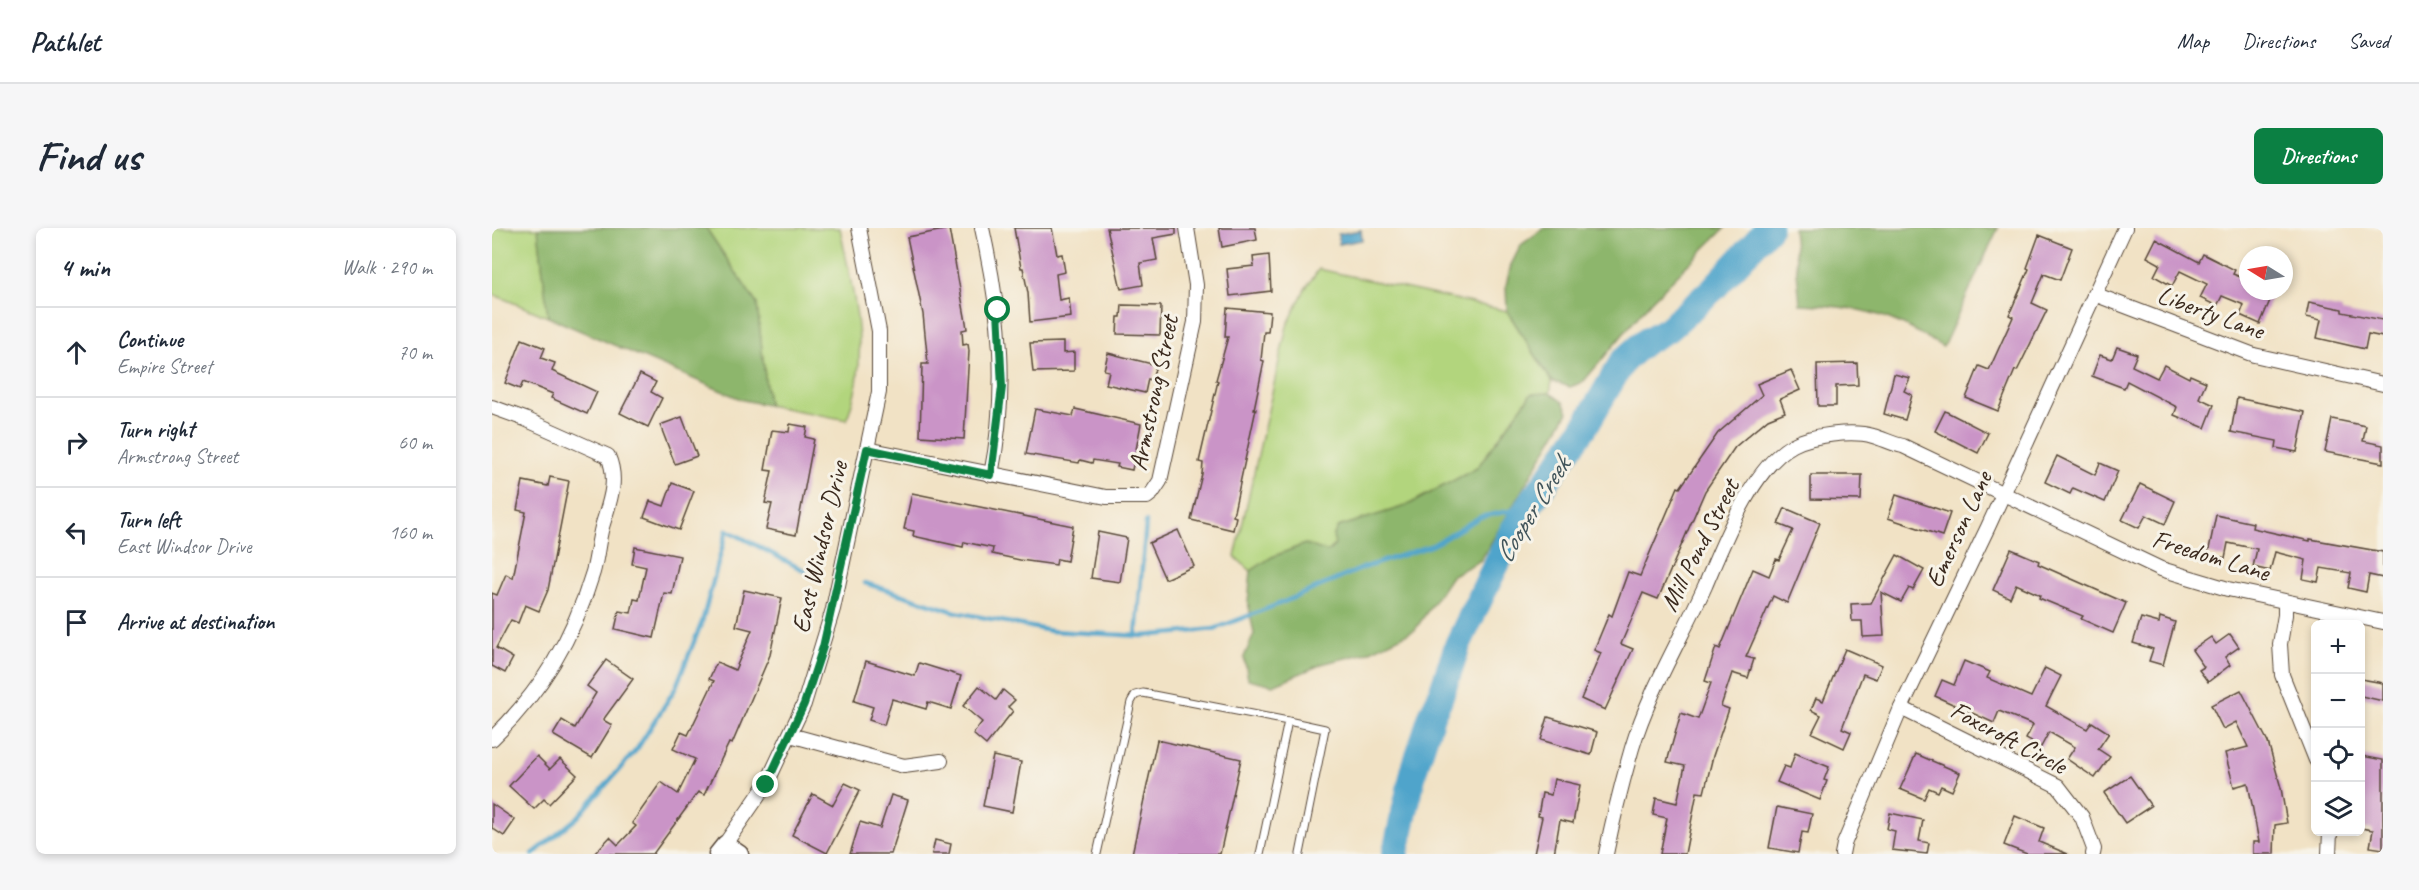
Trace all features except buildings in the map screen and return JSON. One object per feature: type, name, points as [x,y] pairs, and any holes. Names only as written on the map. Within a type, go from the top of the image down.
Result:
[{"type":"street","name":"East Windsor Drive","points":[[721,849],[766,785],[804,704],[823,647],[867,449],[879,392],[880,353],[872,292],[859,228]]},
{"type":"street","points":[[982,228],[992,275],[1001,346],[1001,399],[991,475]]},
{"type":"street","name":"Armstrong Street","points":[[867,449],[1106,497],[1140,499],[1152,493],[1160,481],[1195,322],[1196,285],[1187,228]]},
{"type":"street","name":"Emerson Lane","points":[[1842,854],[1844,844],[1901,708],[1988,527],[2125,228]]},
{"type":"street","name":"Liberty Lane","points":[[2094,294],[2254,355],[2383,384]]},
{"type":"street","points":[[492,407],[608,456],[613,469],[612,486],[593,570],[575,625],[551,670],[517,715],[492,739]]},
{"type":"street","name":"Mill Pond Street","points":[[1606,854],[1624,775],[1648,706],[1736,515],[1772,462],[1794,444],[1837,433],[1862,434],[1903,446],[2002,493]]},
{"type":"street","name":"Freedom Lane","points":[[2002,493],[2161,569],[2228,589],[2383,622]]},
{"type":"street","points":[[2285,602],[2280,644],[2282,675],[2311,748]]},
{"type":"street","name":"Foxcroft Circle","points":[[1901,708],[2058,786],[2082,817],[2094,849],[2093,854]]},
{"type":"street","points":[[790,735],[904,766],[941,760]]},
{"type":"street","points":[[2329,854],[2330,836]]},
{"type":"street","points":[[721,849],[740,854]]},
{"type":"lane","points":[[1097,854],[1131,702],[1136,695],[1143,693],[1325,729],[1300,854]]},
{"type":"lane","points":[[1260,854],[1288,721]]},
{"type":"green space","points":[[492,228],[538,228],[548,317],[492,294]]},
{"type":"green space","points":[[538,228],[706,228],[757,304],[768,405],[743,400],[548,317]]},
{"type":"green space","points":[[706,228],[840,228],[855,301],[859,338],[857,381],[847,420],[768,405],[757,304]]},
{"type":"green space","points":[[1544,228],[1725,228],[1651,301],[1583,382],[1570,387],[1552,381],[1507,311],[1506,285],[1511,265],[1521,245]]},
{"type":"green space","points":[[1793,228],[1998,228],[1943,347],[1902,324],[1875,314],[1838,307],[1800,304]]},
{"type":"green space","points":[[1319,269],[1507,311],[1552,381],[1550,393],[1531,394],[1477,468],[1406,506],[1339,527],[1335,545],[1328,552],[1305,544],[1272,557],[1251,571],[1235,557],[1287,326],[1305,289]]},
{"type":"green space","points":[[1550,393],[1563,402],[1568,412],[1481,560],[1451,576],[1415,630],[1366,653],[1325,663],[1273,685],[1248,679],[1244,657],[1254,634],[1248,602],[1251,571],[1272,557],[1305,544],[1328,552],[1335,545],[1333,536],[1338,527],[1406,506],[1477,468],[1531,394]]},
{"type":"water","points":[[1361,230],[1362,240],[1339,244],[1338,234]]},
{"type":"waterway","name":"Cooper Creek","points":[[1395,854],[1414,770],[1432,714],[1458,644],[1512,532],[1584,428],[1623,361],[1643,343],[1668,329],[1713,289],[1769,228]]},
{"type":"waterway","points":[[865,583],[956,612],[1051,631],[1142,636],[1214,629],[1363,568],[1433,545],[1480,517],[1528,507]]},
{"type":"waterway","points":[[1136,636],[1146,522]]},
{"type":"waterway","points":[[533,854],[578,817],[637,749],[675,689],[702,622],[727,530],[809,573]]},
{"type":"route","points":[[766,785],[804,704],[823,647],[867,449],[991,475],[996,450],[1002,387],[998,310]]}]
